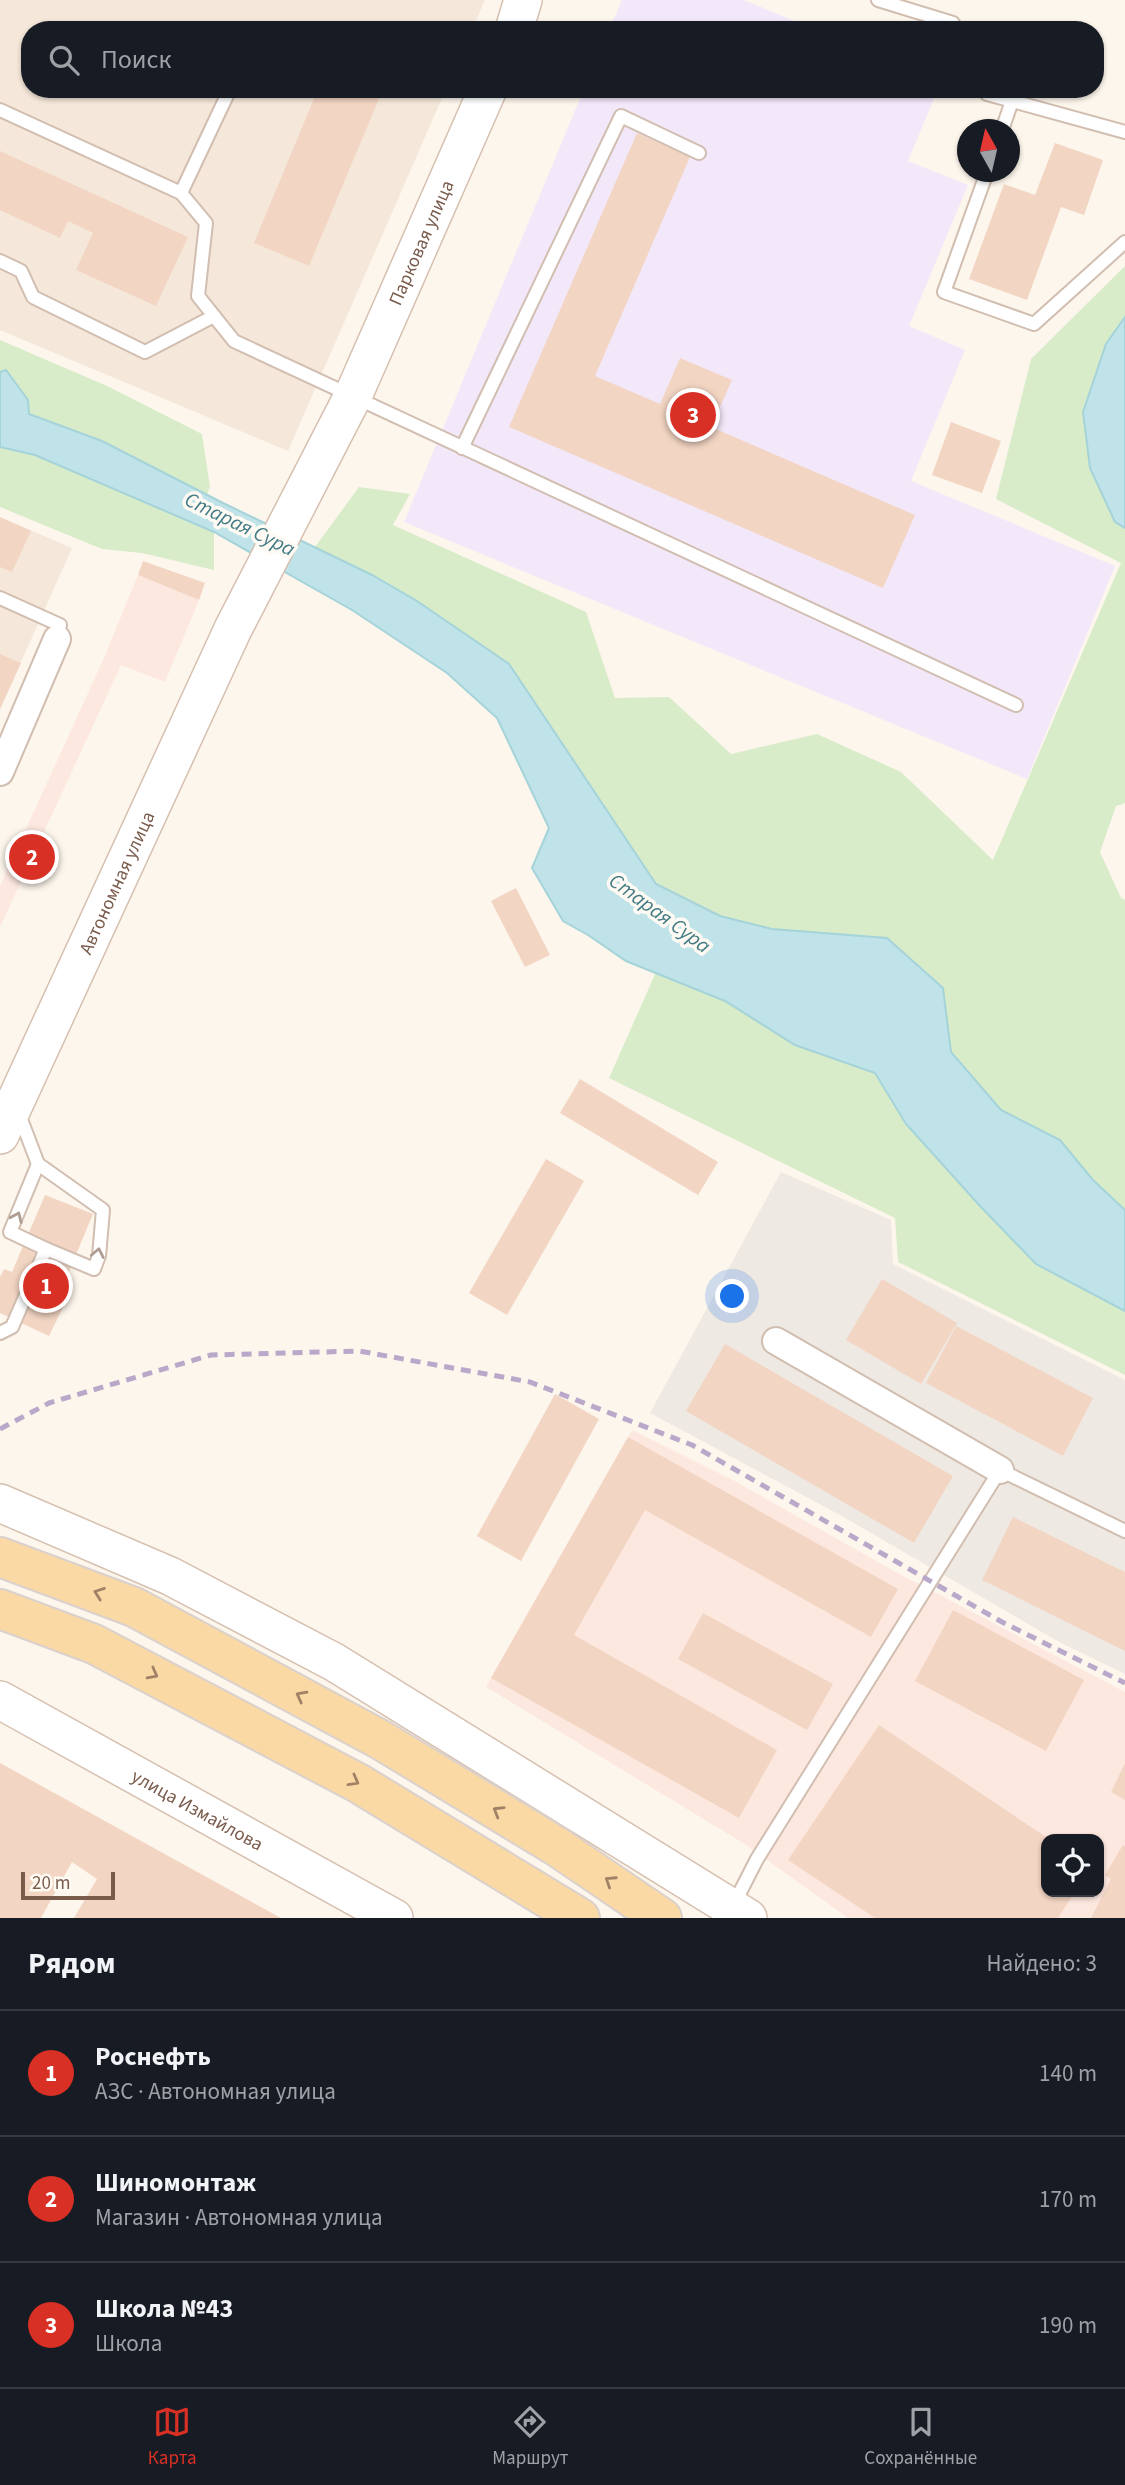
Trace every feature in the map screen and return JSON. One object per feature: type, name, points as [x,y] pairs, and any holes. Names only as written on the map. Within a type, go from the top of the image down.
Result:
[{"type":"main road","points":[[517,21],[523,0]]},
{"type":"main road","name":"Парковая улица","points":[[233,629],[353,396],[484,98]]},
{"type":"main road","name":"Автономная улица","points":[[7,1118],[233,629]]},
{"type":"main road","points":[[0,1503],[170,1576],[334,1662],[740,1913]]},
{"type":"main road","points":[[0,1557],[134,1606],[381,1740],[556,1846],[662,1918]]},
{"type":"main road","points":[[0,1609],[94,1644],[334,1770],[580,1918]]},
{"type":"main road","name":"улица Измайлова","points":[[0,1700],[394,1918]]},
{"type":"street","points":[[0,772],[57,639]]},
{"type":"street","points":[[776,1342],[1000,1470]]},
{"type":"lane","points":[[878,0],[946,21]]},
{"type":"lane","points":[[181,193],[226,98]]},
{"type":"lane","points":[[1001,98],[1125,132]]},
{"type":"lane","points":[[1006,119],[1012,101]]},
{"type":"lane","points":[[0,110],[181,193],[206,223],[198,296],[234,341],[1016,705]]},
{"type":"lane","points":[[462,448],[621,116],[699,153]]},
{"type":"lane","points":[[983,182],[944,292],[1034,324],[1125,242]]},
{"type":"lane","points":[[0,261],[21,271],[33,297],[145,352],[214,316]]},
{"type":"lane","points":[[0,598],[60,625],[57,639]]},
{"type":"lane","points":[[7,1118],[38,1164],[103,1210],[99,1256],[94,1269],[10,1232],[38,1164]]},
{"type":"lane","points":[[0,1333],[12,1327],[46,1250]]},
{"type":"lane","points":[[740,1913],[757,1858],[1000,1470],[1125,1531]]},
{"type":"shaded area","points":[[0,0],[485,0],[476,21],[21,21],[21,98],[442,98],[288,451],[0,330]]},
{"type":"shaded area","points":[[622,0],[744,0],[794,21],[613,21]]},
{"type":"shaded area","points":[[580,98],[934,98],[908,161],[968,185],[909,326],[965,350],[911,481],[1115,566],[1027,779],[404,522]]},
{"type":"shaded area","points":[[0,517],[72,548],[0,709]]},
{"type":"shaded area","points":[[138,575],[199,600],[165,682],[121,665],[0,927],[0,886],[104,658]]},
{"type":"shaded area","points":[[781,1172],[891,1220],[893,1264],[1125,1380],[1125,1674],[1061,1643],[840,1515],[650,1413]]},
{"type":"shaded area","points":[[632,1430],[733,1480],[892,1570],[1125,1692],[1125,1918],[848,1918],[743,1843],[486,1687]]},
{"type":"green space","points":[[1125,266],[1125,317],[1106,344],[1115,522],[1125,528],[1125,803],[1116,806],[1100,852],[1121,898],[1125,900],[1125,1210],[1093,1180],[1060,1140],[1001,1110],[951,1052],[943,987],[887,938],[772,929],[720,916],[656,884],[509,664],[417,601],[315,547],[359,487],[410,494],[393,525],[586,612],[615,698],[669,697],[731,754],[817,734],[901,772],[993,860],[1121,563],[996,499],[1031,359]]},
{"type":"green space","points":[[0,340],[107,386],[202,434],[210,487],[207,495],[102,441],[28,413],[28,400],[6,370],[0,371]]},
{"type":"green space","points":[[0,447],[35,455],[214,532],[214,570],[142,553],[102,549],[0,507]]},
{"type":"green space","points":[[656,972],[725,1001],[795,1045],[875,1073],[906,1124],[1036,1264],[1125,1311],[1125,1375],[898,1262],[895,1218],[609,1078]]},
{"type":"water","points":[[1125,317],[1125,528],[1115,522],[1090,468],[1083,412],[1106,344]]},
{"type":"water","name":"Старая Сура","points":[[6,370],[28,400],[29,414],[102,441],[372,575],[417,601],[509,664],[656,884],[720,916],[772,929],[887,938],[943,988],[951,1052],[1001,1110],[1060,1140],[1093,1180],[1125,1210],[1125,1311],[1036,1264],[906,1124],[875,1073],[795,1045],[725,1001],[626,961],[563,921],[532,868],[549,828],[497,718],[447,673],[352,610],[214,532],[35,455],[0,447],[0,372]]},
{"type":"building","points":[[314,98],[379,98],[309,266],[254,243]]},
{"type":"building","points":[[637,133],[690,157],[595,376],[660,404],[680,358],[732,380],[711,427],[915,515],[883,588],[509,427]]},
{"type":"building","points":[[1055,143],[1103,160],[1084,215],[1061,207],[1027,300],[969,279],[1004,184],[1035,195]]},
{"type":"building","points":[[0,151],[188,237],[156,306],[76,270],[93,233],[68,221],[60,238],[0,210]]},
{"type":"building","points":[[951,422],[1001,441],[982,493],[932,475]]},
{"type":"building","points":[[0,517],[31,531],[12,572],[0,567]]},
{"type":"building","points":[[143,561],[205,583],[199,600],[138,575]]},
{"type":"building","points":[[0,654],[21,663],[0,709]]},
{"type":"building","points":[[516,888],[550,955],[525,967],[491,901]]},
{"type":"building","points":[[580,1079],[718,1162],[698,1195],[560,1113]]},
{"type":"building","points":[[546,1159],[584,1181],[507,1315],[469,1293]]},
{"type":"building","points":[[45,1195],[93,1214],[59,1295],[67,1299],[49,1336],[0,1313],[0,1277],[4,1269],[12,1272]]},
{"type":"building","points":[[882,1279],[957,1323],[921,1384],[846,1340]]},
{"type":"building","points":[[956,1326],[1093,1398],[1063,1456],[926,1383]]},
{"type":"building","points":[[725,1344],[953,1476],[914,1543],[686,1411]]},
{"type":"building","points":[[555,1394],[599,1419],[521,1561],[477,1536]]},
{"type":"building","points":[[628,1437],[898,1589],[871,1637],[645,1510],[574,1635],[777,1750],[739,1818],[491,1678]]},
{"type":"building","points":[[1013,1517],[1125,1572],[1125,1651],[982,1580]]},
{"type":"building","points":[[953,1610],[1084,1680],[1046,1751],[915,1681]]},
{"type":"building","points":[[703,1613],[833,1684],[807,1730],[678,1659]]},
{"type":"building","points":[[879,1725],[1042,1834],[1041,1897],[1072,1897],[1058,1918],[875,1918],[788,1860]]},
{"type":"building","points":[[0,1763],[281,1918],[74,1918],[97,1879],[72,1862],[41,1918],[0,1918]]},
{"type":"building","points":[[1125,1763],[1125,1800],[1111,1792]]},
{"type":"building","points":[[1123,1845],[1125,1846],[1125,1918],[1091,1918],[1111,1879],[1105,1875]]},
{"type":"railway","points":[[0,1429],[49,1403],[211,1355],[359,1351],[530,1382],[692,1445],[1002,1622],[1125,1683]]},
{"type":"place","name":"Школа №43","points":[[693,415]]},
{"type":"place","name":"Шиномонтаж","points":[[32,857]]},
{"type":"place","name":"Роснефть","points":[[46,1286]]}]
